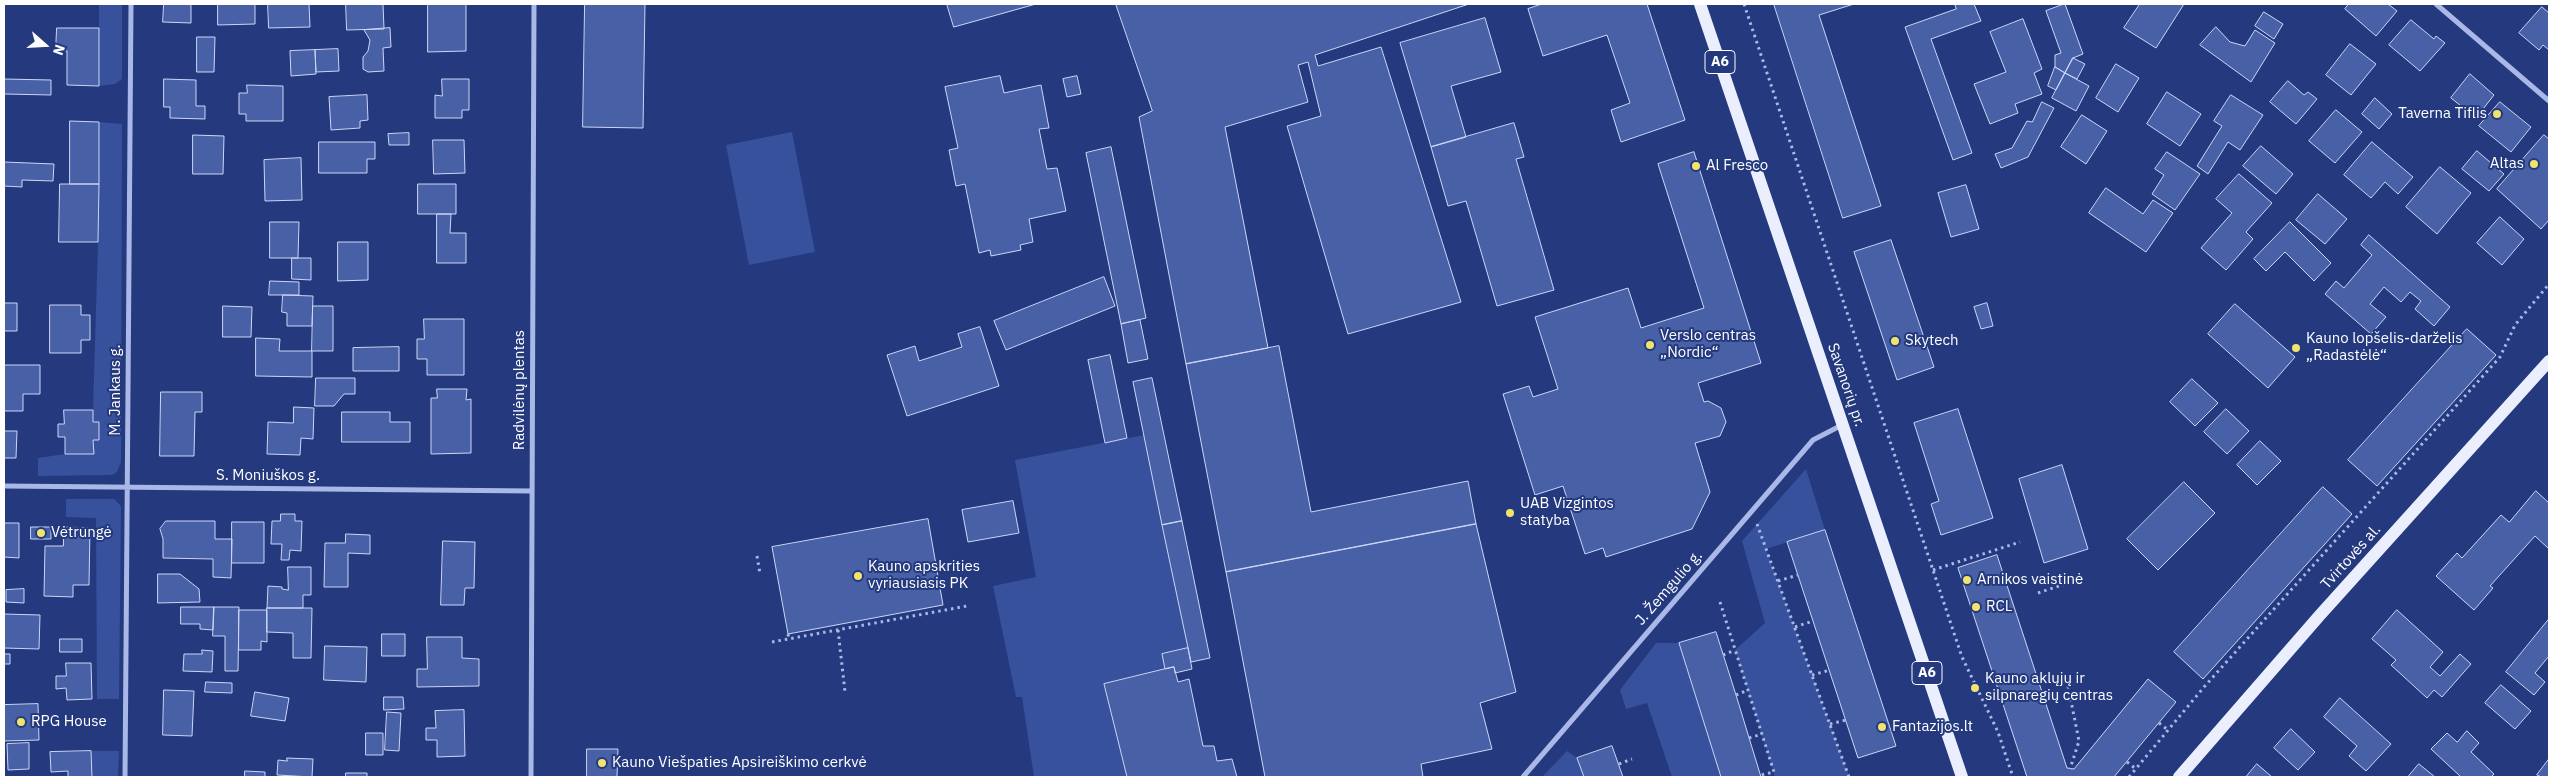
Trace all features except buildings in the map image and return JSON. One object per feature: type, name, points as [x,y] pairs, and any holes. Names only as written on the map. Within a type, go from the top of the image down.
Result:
[{"type":"main road","name":"Savanorių pr.","points":[[1700,4],[1962,777]]},
{"type":"main road","name":"Tvirtovės al.","points":[[2179,777],[2320,615],[2549,361]]},
{"type":"street","name":"M. Jankaus g.","points":[[125,777],[131,4]]},
{"type":"street","name":"Radvilėnų plentas","points":[[531,777],[534,4]]},
{"type":"street","points":[[2436,4],[2549,101]]},
{"type":"street","name":"J. Žemgulio g.","points":[[1523,777],[1813,440],[1842,425]]},
{"type":"street","name":"S. Moniuškos g.","points":[[4,486],[532,491]]},
{"type":"path","points":[[1744,4],[1962,657],[1998,732],[2013,777]]},
{"type":"path","points":[[2129,777],[2204,687],[2500,357],[2515,325],[2549,284]]},
{"type":"path","points":[[1752,511],[1849,777]]},
{"type":"path","points":[[1933,570],[2020,542]]},
{"type":"path","points":[[757,556],[760,574]]},
{"type":"path","points":[[1778,581],[1798,575]]},
{"type":"path","points":[[2038,594],[2074,581]]},
{"type":"path","points":[[1720,602],[1774,772],[1761,775]]},
{"type":"path","points":[[772,642],[967,606]]},
{"type":"path","points":[[1795,627],[1813,621]]},
{"type":"path","points":[[838,630],[844,692]]},
{"type":"path","points":[[788,634],[789,639]]},
{"type":"path","points":[[1723,655],[1735,650]]},
{"type":"path","points":[[1812,675],[1830,670]]},
{"type":"path","points":[[2068,686],[2079,741],[2070,769]]},
{"type":"path","points":[[1736,694],[1748,690]]},
{"type":"path","points":[[1830,724],[1846,720]]},
{"type":"path","points":[[2159,723],[2168,730]]},
{"type":"path","points":[[1749,738],[1762,734]]},
{"type":"path","points":[[1619,764],[1632,759]]},
{"type":"path","points":[[2127,762],[2136,770]]},
{"type":"shaded area","points":[[99,4],[122,4],[122,79],[115,84],[99,86]]},
{"type":"shaded area","points":[[99,122],[122,124],[121,462],[117,472],[112,475],[38,476],[38,458],[65,454],[93,454],[93,440],[99,440],[99,422],[93,422],[93,410]]},
{"type":"shaded area","points":[[792,132],[815,252],[749,265],[726,145]]},
{"type":"shaded area","points":[[1144,435],[1188,648],[1162,654],[1165,669],[1104,684],[1127,777],[1034,777],[1022,697],[1016,697],[993,586],[1036,577],[1015,460]]},
{"type":"shaded area","points":[[1806,469],[1825,530],[1766,549],[1848,773],[1846,777],[1775,777],[1735,650],[1765,623],[1742,541]]},
{"type":"shaded area","points":[[66,499],[114,499],[121,506],[119,699],[97,699],[96,518],[66,517]]},
{"type":"shaded area","points":[[1656,643],[1679,643],[1721,777],[1672,777],[1647,703],[1626,709],[1620,690]]},
{"type":"shaded area","points":[[91,751],[119,751],[118,777],[92,777]]},
{"type":"shaded area","points":[[1567,751],[1577,758],[1584,777],[1542,777]]},
{"type":"place","name":"Taverna Tiflis","points":[[2497,114]]},
{"type":"place","name":"Altas","points":[[2534,164]]},
{"type":"place","name":"Al Fresco","points":[[1696,166]]},
{"type":"place","name":"Skytech","points":[[1895,341]]},
{"type":"place","name":"Verslo centras „Nordic“","points":[[1650,345]]},
{"type":"place","name":"Kauno lopšelis-darželis „Radastėlė“","points":[[2296,348]]},
{"type":"place","name":"UAB Vizgintos statyba","points":[[1510,513]]},
{"type":"place","name":"Vėtrungė","points":[[41,533]]},
{"type":"place","name":"Kauno apskrities vyriausiasis PK","points":[[858,576]]},
{"type":"place","name":"Arnikos vaistinė","points":[[1967,580]]},
{"type":"place","name":"RCL","points":[[1976,607]]},
{"type":"place","name":"Kauno aklųjų ir silpnaregių centras","points":[[1975,688]]},
{"type":"place","name":"RPG House","points":[[21,722]]},
{"type":"place","name":"Fantazijos.lt","points":[[1882,727]]},
{"type":"place","name":"Kauno Viešpaties Apsireiškimo cerkvė","points":[[602,763]]}]
